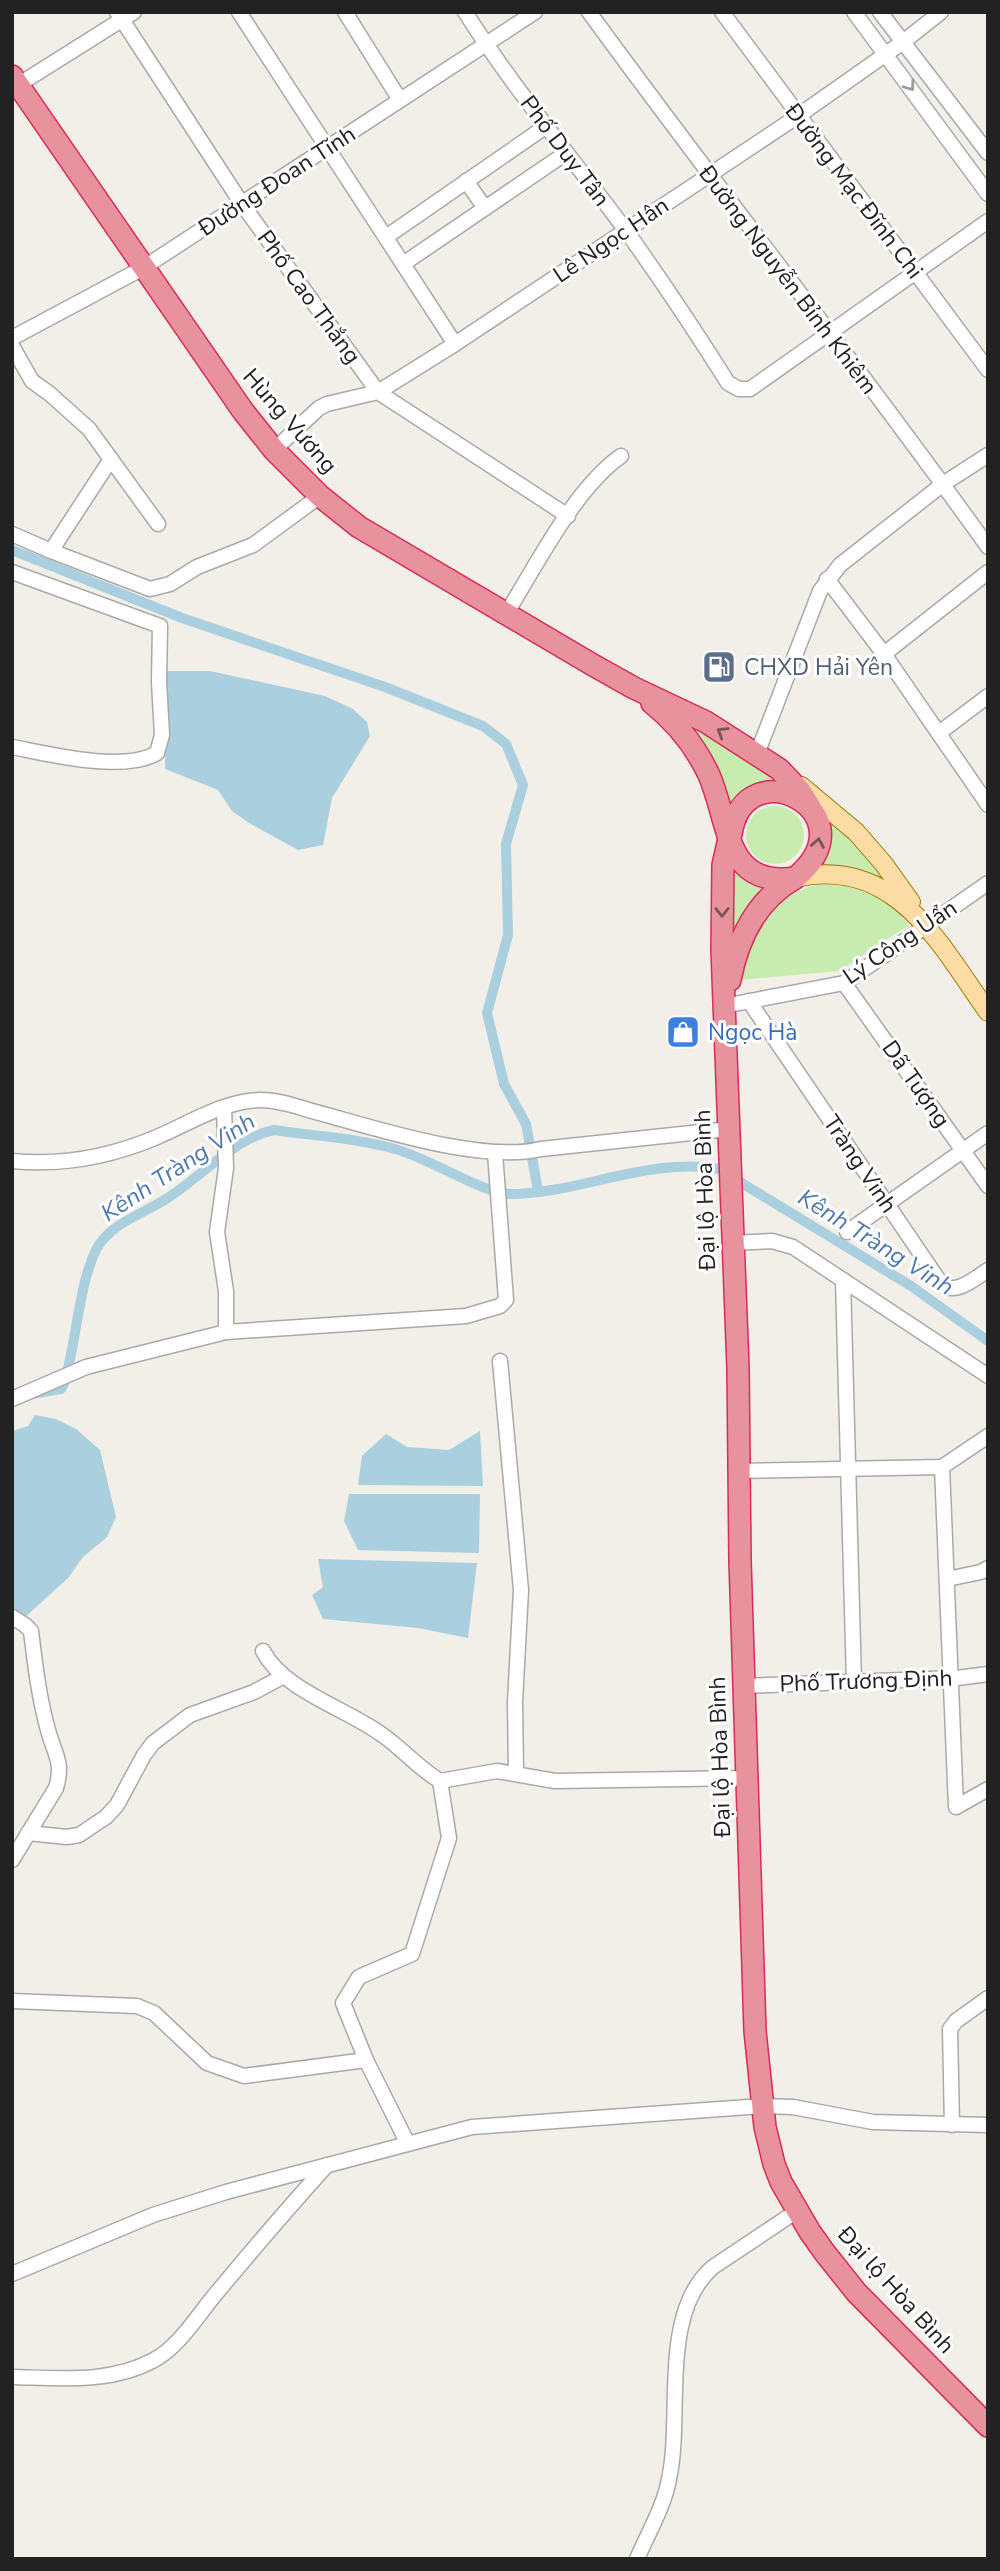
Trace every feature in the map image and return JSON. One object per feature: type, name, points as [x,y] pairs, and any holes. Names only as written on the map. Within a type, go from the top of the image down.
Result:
[{"type":"highway","name":"Hùng Vương","points":[[15,81],[235,401],[274,450],[320,496],[359,527],[634,688]]},
{"type":"highway","points":[[634,688],[691,713],[779,769],[818,818],[820,846],[815,858],[763,904],[748,926],[736,956],[724,1006]]},
{"type":"highway","points":[[634,688],[660,709],[685,735],[714,789],[730,843],[741,864],[766,879],[795,878]]},
{"type":"highway","points":[[714,789],[730,843]]},
{"type":"highway","points":[[730,843],[741,808],[752,798],[766,792],[781,791],[804,801]]},
{"type":"highway","name":"Đại lộ Hòa Bình","points":[[730,843],[722,950],[738,1368],[738,1471],[755,2031],[762,2106],[774,2164],[797,2211],[825,2253],[856,2292],[988,2426]]},
{"type":"main road","points":[[779,769],[845,821],[898,882],[988,1012]]},
{"type":"main road","points":[[804,801],[845,821]]},
{"type":"main road","points":[[795,878],[831,874],[868,881],[900,899],[926,926]]},
{"type":"street","points":[[239,12],[456,344]]},
{"type":"street","points":[[345,12],[400,100]]},
{"type":"street","name":"Phố Duy Tân","points":[[465,12],[545,127],[626,231],[683,312],[728,383],[739,389],[750,389],[829,333]]},
{"type":"street","name":"Đường Đoan Tĩnh","points":[[12,338],[143,268],[536,12]]},
{"type":"street","name":"Đường Nguyễn Bỉnh Khiêm","points":[[589,12],[988,547]]},
{"type":"street","name":"Đường Mạc Đĩnh Chi","points":[[722,12],[988,370]]},
{"type":"street","points":[[854,12],[988,194]]},
{"type":"street","points":[[880,12],[988,153]]},
{"type":"street","name":"Lê Ngọc Hân","points":[[274,450],[319,408],[378,391],[456,344],[798,116],[941,12]]},
{"type":"street","points":[[15,81],[124,15]]},
{"type":"street","name":"Phố Cao Thắng","points":[[124,15],[242,204],[378,391],[568,516]]},
{"type":"street","points":[[386,237],[545,127]]},
{"type":"street","points":[[403,264],[566,153]]},
{"type":"street","points":[[466,181],[485,208]]},
{"type":"street","points":[[829,333],[988,221]]},
{"type":"street","points":[[12,346],[32,381],[80,419],[158,524]]},
{"type":"street","points":[[757,754],[827,579],[840,565],[943,484],[988,455]]},
{"type":"street","points":[[506,614],[593,481],[621,456]]},
{"type":"street","points":[[51,551],[111,459]]},
{"type":"street","points":[[12,534],[150,589],[162,587],[197,567],[253,545],[320,496]]},
{"type":"street","points":[[12,572],[160,626],[159,682],[162,725],[156,753],[150,757],[125,761],[81,760],[12,747]]},
{"type":"street","points":[[884,654],[988,572]]},
{"type":"street","points":[[827,579],[884,654],[988,805]]},
{"type":"street","points":[[939,733],[988,696]]},
{"type":"street","name":"Lý Công Uẩn","points":[[724,1006],[844,982],[988,883]]},
{"type":"street","name":"Dã Tượng","points":[[844,982],[988,1186]]},
{"type":"street","name":"Tràng Vinh","points":[[749,1001],[942,1285],[948,1289],[958,1288],[988,1270]]},
{"type":"street","points":[[12,1161],[60,1162],[99,1157],[134,1146],[224,1108],[254,1100],[272,1101],[402,1135],[495,1153],[729,1129]]},
{"type":"street","points":[[224,1108],[226,1168],[217,1232],[226,1292],[226,1332]]},
{"type":"street","points":[[847,1232],[988,1133]]},
{"type":"street","points":[[12,1399],[86,1367],[226,1332],[466,1316],[500,1306],[506,1300],[502,1216],[495,1153]]},
{"type":"street","points":[[732,1243],[772,1241],[793,1247],[988,1376]]},
{"type":"street","points":[[843,1280],[854,1682]]},
{"type":"street","points":[[500,1361],[521,1590],[515,1702],[516,1774]]},
{"type":"street","points":[[738,1471],[942,1467],[988,1436]]},
{"type":"street","points":[[942,1467],[956,1807],[988,1788]]},
{"type":"street","points":[[947,1579],[988,1568]]},
{"type":"street","points":[[12,1617],[31,1631],[48,1730],[60,1763],[56,1788],[12,1860]]},
{"type":"street","points":[[263,1651],[269,1664],[282,1677],[354,1715],[400,1748],[420,1769],[440,1781],[497,1771],[555,1781],[747,1777]]},
{"type":"street","name":"Phố Trương Định","points":[[744,1686],[951,1678],[988,1674]]},
{"type":"street","points":[[28,1833],[67,1837],[79,1835],[106,1817],[117,1805],[149,1749],[190,1715],[254,1692],[282,1677]]},
{"type":"street","points":[[408,2144],[366,2060],[343,2003],[359,1977],[412,1954],[449,1838],[440,1781]]},
{"type":"street","points":[[952,2125],[950,2029],[956,2021],[975,2010],[988,1998]]},
{"type":"street","points":[[12,2001],[137,2006],[154,2013],[207,2063],[244,2076],[366,2060]]},
{"type":"street","points":[[12,2274],[153,2215],[265,2180],[491,2125],[609,2119],[762,2106],[793,2107],[873,2122],[988,2125]]},
{"type":"street","points":[[12,2377],[61,2380],[83,2378],[153,2361],[188,2329],[327,2165]]},
{"type":"street","points":[[637,2559],[669,2479],[679,2338],[691,2293],[702,2276],[713,2267],[797,2211]]},
{"type":"green space","points":[[682,717],[781,779],[762,785],[729,808]]},
{"type":"green space","points":[[769,806],[781,806],[796,814],[804,829],[804,841],[796,856],[781,864],[769,864],[754,856],[746,841],[746,829],[754,814]]},
{"type":"green space","points":[[825,816],[858,844],[887,880],[862,871],[817,864]]},
{"type":"green space","points":[[729,862],[769,886],[732,941]]},
{"type":"green space","points":[[820,884],[848,886],[870,892],[890,904],[909,925],[839,971],[740,980],[749,947],[765,918],[788,897]]},
{"type":"water","points":[[167,671],[210,671],[325,696],[353,709],[367,722],[370,736],[332,798],[323,845],[298,850],[232,811],[218,790],[165,769]]},
{"type":"water","points":[[35,1415],[56,1419],[76,1429],[100,1450],[116,1517],[107,1537],[83,1557],[68,1578],[24,1618],[12,1611],[12,1431],[28,1426]]},
{"type":"water","points":[[480,1431],[483,1486],[358,1485],[362,1456],[386,1434],[407,1447],[449,1450]]},
{"type":"water","points":[[349,1494],[480,1494],[479,1553],[358,1550],[344,1521]]},
{"type":"water","points":[[318,1559],[477,1563],[468,1638],[418,1628],[323,1619],[312,1595],[323,1587]]},
{"type":"waterway","points":[[12,550],[182,618],[385,687],[483,726],[506,744],[523,785],[506,844],[508,935],[487,1013],[504,1084],[526,1124],[538,1191]]},
{"type":"waterway","name":"Kênh Tràng Vinh","points":[[32,1394],[61,1389],[64,1384],[86,1278],[103,1239],[119,1225],[179,1190],[244,1141],[274,1130],[381,1145],[501,1193],[540,1192],[668,1168],[720,1169]]},
{"type":"waterway","name":"Kênh Tràng Vinh","points":[[740,1182],[911,1286],[988,1341]]},
{"type":"place","name":"CHXD Hải Yên","points":[[719,667]]},
{"type":"place","name":"Ngọc Hà","points":[[683,1032]]}]
